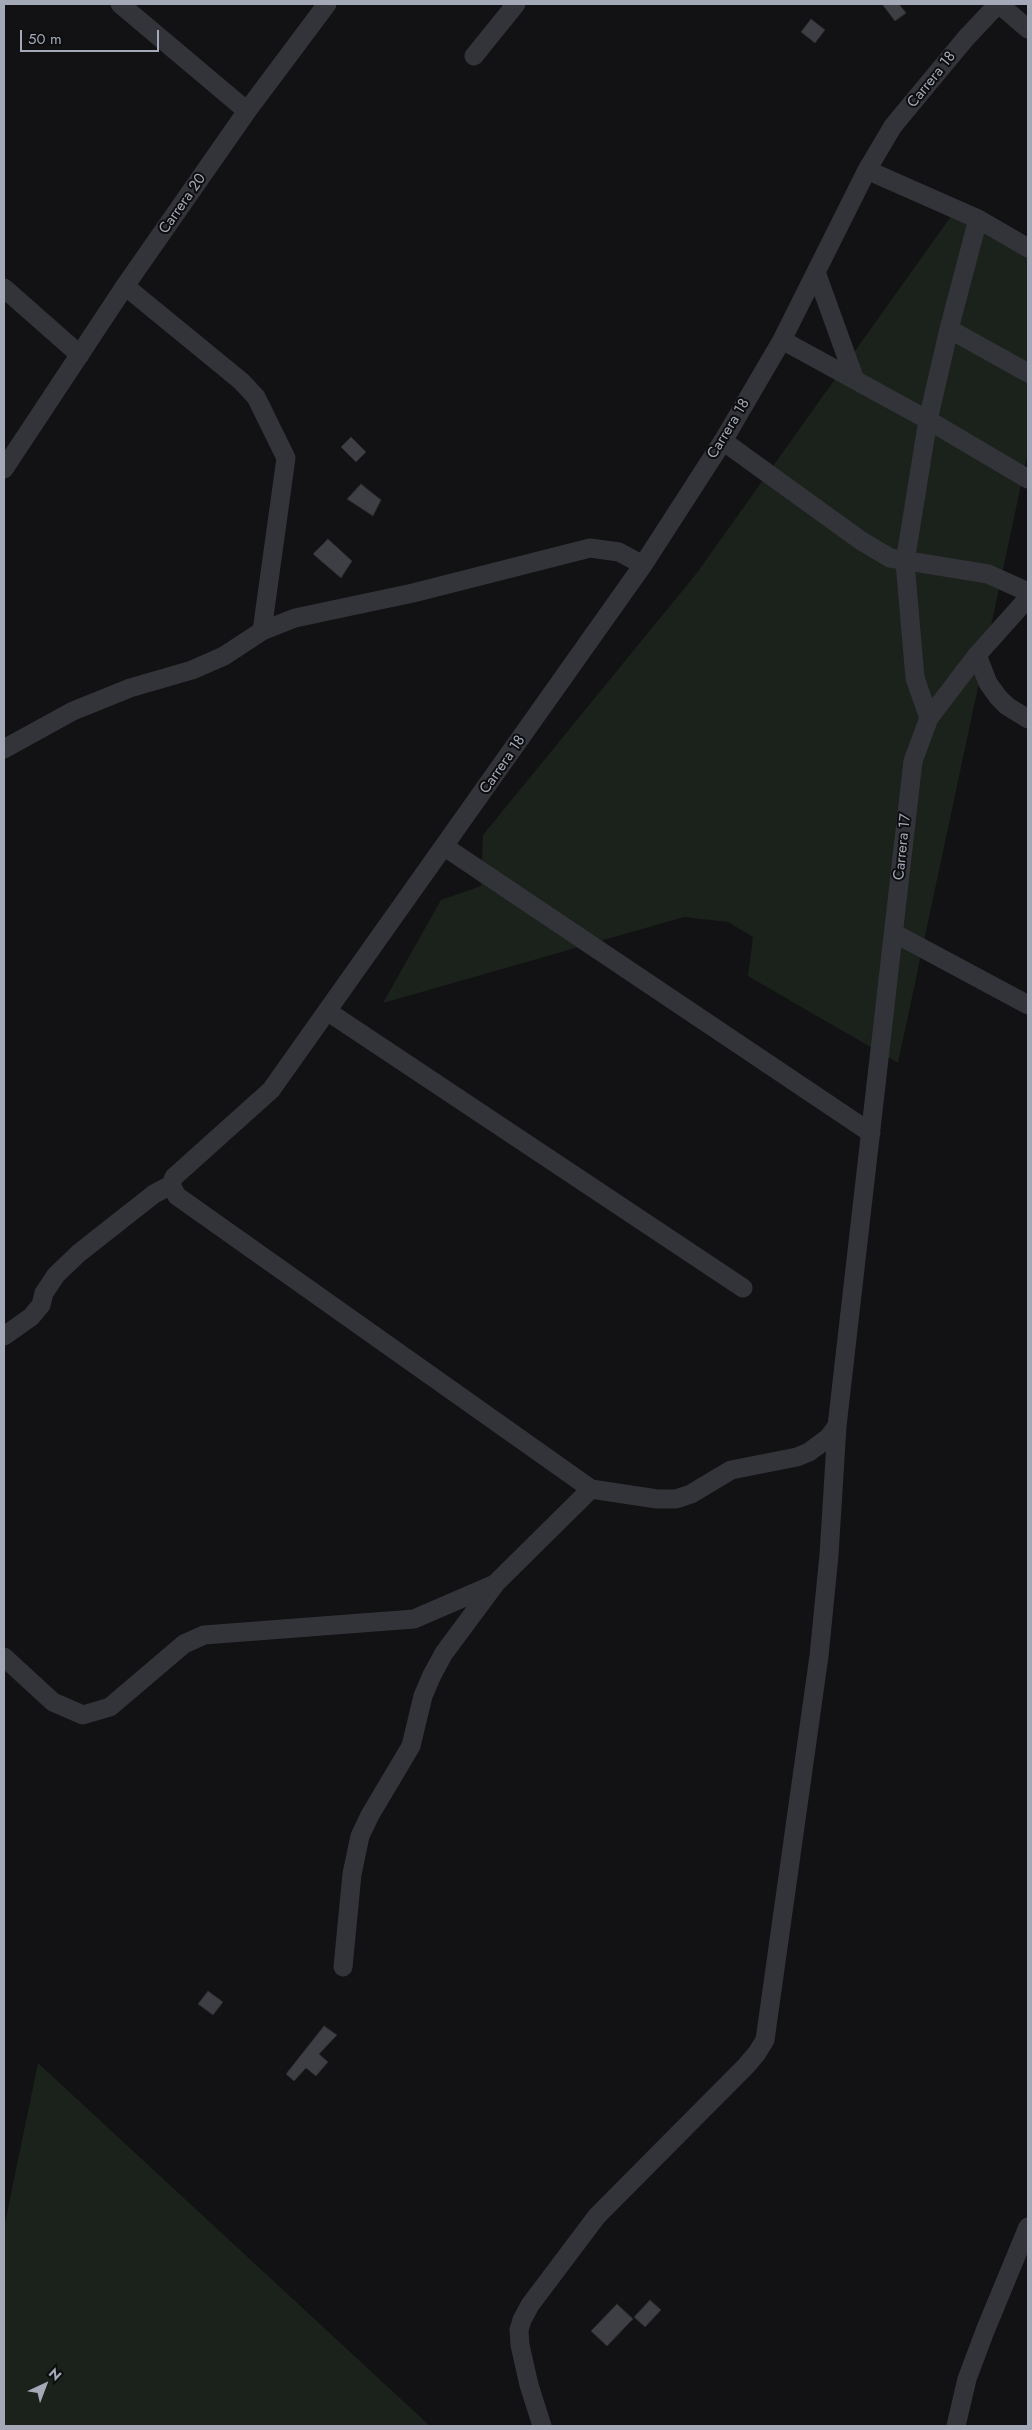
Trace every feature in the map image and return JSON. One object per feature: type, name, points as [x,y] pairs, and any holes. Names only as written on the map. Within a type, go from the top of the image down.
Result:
[{"type":"street","points":[[120,4],[247,111]]},
{"type":"street","name":"Carrera 20","points":[[4,469],[125,286],[247,111],[327,4]]},
{"type":"street","points":[[474,56],[516,4]]},
{"type":"street","points":[[998,4],[1028,29]]},
{"type":"street","name":"Carrera 18","points":[[171,1185],[174,1177],[271,1090],[643,565],[723,441],[782,340],[867,170],[893,126],[966,38],[998,4]]},
{"type":"street","points":[[867,170],[978,219],[1028,248]]},
{"type":"street","points":[[929,718],[915,678],[905,562],[928,420],[949,329],[978,219]]},
{"type":"street","points":[[816,272],[855,380]]},
{"type":"street","points":[[125,286],[241,382],[256,397],[286,458],[262,631]]},
{"type":"street","points":[[4,288],[80,355]]},
{"type":"street","points":[[949,329],[1028,373]]},
{"type":"street","points":[[782,340],[928,420],[1028,479]]},
{"type":"street","points":[[723,441],[860,540],[890,558],[905,562],[988,574],[1028,592]]},
{"type":"street","points":[[4,749],[73,711],[130,688],[192,670],[224,656],[262,631],[295,618],[412,593],[590,548],[619,552],[643,565]]},
{"type":"street","name":"Carrera 17","points":[[542,2426],[529,2385],[520,2345],[519,2330],[530,2305],[597,2216],[746,2066],[765,2040],[819,1656],[830,1555],[837,1426],[912,761],[929,718],[978,655],[1028,598]]},
{"type":"street","points":[[978,655],[988,683],[998,697],[1006,706],[1028,718]]},
{"type":"street","points":[[445,847],[871,1133]]},
{"type":"street","points":[[894,933],[1028,1005]]},
{"type":"street","points":[[328,1011],[743,1288]]},
{"type":"street","points":[[4,1336],[31,1317],[41,1305],[44,1293],[56,1275],[79,1253],[154,1194],[171,1185],[176,1196],[590,1489],[657,1499],[676,1499],[690,1494],[731,1470],[797,1457],[809,1452],[828,1438],[837,1426]]},
{"type":"street","points":[[343,1967],[352,1874],[360,1836],[370,1815],[411,1746],[423,1696],[432,1675],[444,1654],[496,1583],[590,1489]]},
{"type":"street","points":[[4,1657],[53,1702],[83,1715],[110,1707],[184,1644],[204,1635],[414,1619],[496,1583]]},
{"type":"street","points":[[956,2426],[967,2379],[1028,2227]]},
{"type":"shaded area","points":[[957,208],[1028,250],[1028,452],[898,1063],[748,976],[753,937],[728,922],[684,917],[383,1003],[441,900],[481,886],[483,835],[696,574]]},
{"type":"shaded area","points":[[38,2063],[430,2426],[4,2426],[4,2228]]},
{"type":"building","points":[[882,4],[899,4],[906,13],[895,21]]},
{"type":"building","points":[[811,19],[825,30],[815,43],[801,32]]},
{"type":"building","points":[[351,437],[366,452],[356,462],[341,447]]},
{"type":"building","points":[[361,484],[381,500],[373,516],[347,499]]},
{"type":"building","points":[[328,539],[352,561],[341,578],[313,554]]},
{"type":"building","points":[[208,1991],[223,2002],[213,2015],[198,2004]]},
{"type":"building","points":[[324,2026],[337,2035],[319,2054],[328,2062],[316,2076],[306,2068],[294,2081],[286,2074]]},
{"type":"building","points":[[650,2300],[661,2310],[645,2327],[634,2317]]},
{"type":"building","points":[[617,2304],[633,2319],[607,2346],[591,2331]]}]
